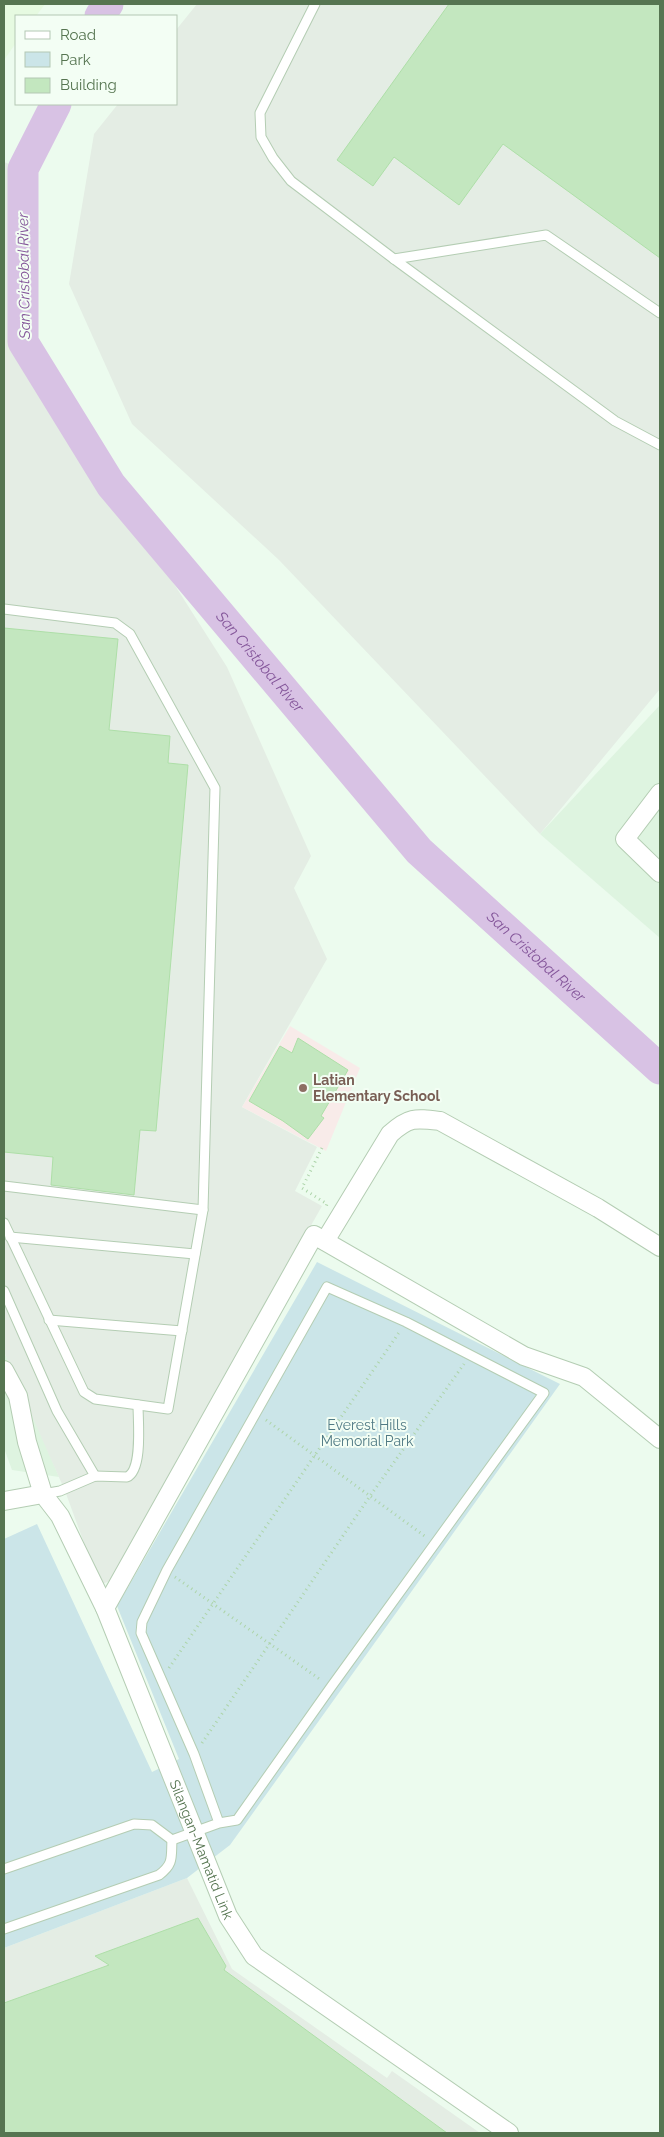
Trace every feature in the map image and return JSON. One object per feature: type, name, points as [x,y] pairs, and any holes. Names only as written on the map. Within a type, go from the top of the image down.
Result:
[{"type":"street","points":[[660,794],[625,840],[660,873]]},
{"type":"street","points":[[105,1608],[319,1238],[390,1134],[403,1123],[420,1118],[440,1121],[598,1208],[660,1247]]},
{"type":"street","points":[[319,1238],[524,1356],[584,1377],[660,1439]]},
{"type":"street","name":"Silangan-Mamatid Link","points":[[4,1370],[18,1396],[26,1442],[43,1494],[60,1516],[105,1608],[228,1916],[254,1956],[509,2133]]},
{"type":"street","points":[[4,1501],[43,1494]]},
{"type":"lane","points":[[315,4],[260,113],[261,136],[273,158],[291,181],[394,259],[615,421],[660,445]]},
{"type":"lane","points":[[394,259],[546,235],[660,312]]},
{"type":"lane","points":[[4,610],[115,623],[124,628],[130,634],[215,788],[203,1210],[168,1409],[95,1399],[84,1392],[4,1223]]},
{"type":"lane","points":[[4,1186],[203,1210]]},
{"type":"lane","points":[[10,1237],[195,1254]]},
{"type":"lane","points":[[172,1840],[219,1823],[237,1820],[330,1687],[544,1393],[406,1322],[327,1287],[167,1570],[142,1622],[141,1633],[194,1754],[219,1823]]},
{"type":"lane","points":[[4,1291],[57,1411],[95,1476]]},
{"type":"lane","points":[[4,1300],[15,1316]]},
{"type":"lane","points":[[49,1320],[182,1331]]},
{"type":"lane","points":[[43,1494],[60,1491],[95,1476],[127,1477],[131,1475],[135,1469],[138,1446],[138,1405]]},
{"type":"lane","points":[[4,1869],[134,1824],[152,1825],[172,1840]]},
{"type":"lane","points":[[4,1929],[159,1875],[167,1869],[171,1862],[172,1840]]},
{"type":"path","points":[[319,1238],[327,1204],[302,1188],[322,1148]]},
{"type":"path","points":[[161,1680],[406,1322]]},
{"type":"path","points":[[194,1754],[370,1496],[470,1355]]},
{"type":"path","points":[[256,1413],[435,1544]]},
{"type":"path","points":[[167,1570],[330,1687]]},
{"type":"shaded area","points":[[4,4],[45,4],[37,15],[15,15],[15,44],[4,60]]},
{"type":"shaded area","points":[[197,4],[660,4],[660,689],[540,834],[279,560],[132,424],[69,284],[94,134],[117,105],[178,105],[178,28]]},
{"type":"shaded area","points":[[4,162],[23,169],[23,342],[227,667],[311,856],[294,888],[327,959],[242,1107],[317,1147],[295,1191],[322,1206],[110,1581],[102,1584],[97,1578],[65,1491],[4,1352]]},
{"type":"shaded area","points":[[660,705],[660,938],[540,834]]},
{"type":"shaded area","name":"Latian Elementary School","points":[[290,1026],[360,1068],[326,1151],[242,1107]]},
{"type":"shaded area","points":[[4,1352],[59,1477],[12,1470],[4,1448]]},
{"type":"shaded area","points":[[187,1878],[232,1969],[387,2078],[392,2071],[480,2133],[4,2133],[4,1948]]},
{"type":"green space","name":"Everest Hills Memorial Park","points":[[317,1262],[560,1384],[230,1845],[187,1878],[4,1948],[4,1539],[37,1524],[152,1772],[179,1759],[117,1606]]},
{"type":"building","points":[[449,4],[660,4],[660,258],[503,144],[459,205],[394,157],[373,186],[337,160]]},
{"type":"building","points":[[4,628],[118,639],[109,730],[170,736],[168,763],[188,765],[156,1131],[140,1130],[134,1195],[51,1185],[53,1157],[4,1152]]},
{"type":"building","name":"Latian Elementary School","points":[[298,1038],[348,1070],[321,1116],[324,1118],[308,1139],[283,1121],[249,1101],[280,1046],[292,1053]]},
{"type":"building","points":[[198,1918],[226,1966],[224,1970],[447,2133],[4,2133],[4,2003],[109,1965],[95,1956]]},
{"type":"waterway","points":[[101,15],[108,4]]},
{"type":"waterway","name":"San Cristobal River","points":[[55,105],[23,169],[23,342],[111,485],[419,851],[660,1069]]},
{"type":"place","name":"Latian Elementary School","points":[[303,1088]]}]
